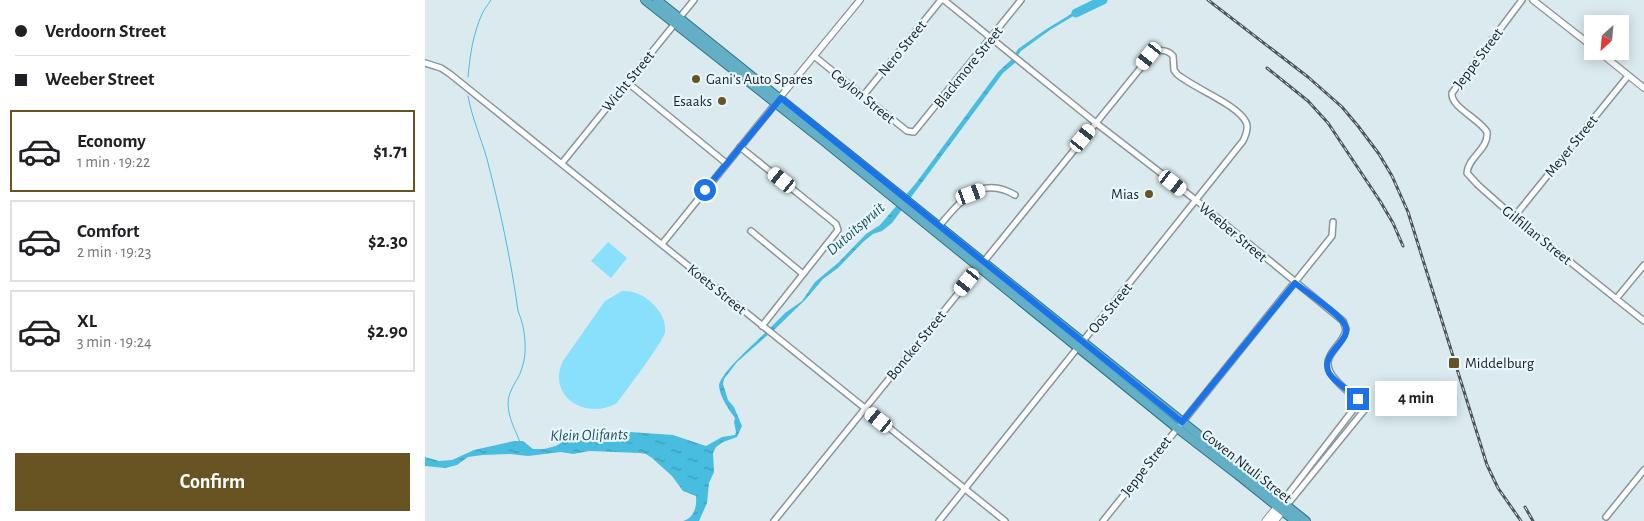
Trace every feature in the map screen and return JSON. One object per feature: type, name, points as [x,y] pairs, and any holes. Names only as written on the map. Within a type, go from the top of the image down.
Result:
[{"type":"highway","name":"Cowen Ntuli Street","points":[[645,0],[678,21],[1179,425],[1282,506],[1306,521]]},
{"type":"highway","name":"Cowen Ntuli Street","points":[[657,0],[678,21]]},
{"type":"highway","name":"Cowen Ntuli Street","points":[[910,207],[939,226],[981,265]]},
{"type":"highway","name":"Cowen Ntuli Street","points":[[1282,506],[1295,521]]},
{"type":"main road","points":[[1266,521],[1282,506]]},
{"type":"main road","points":[[1274,521],[1282,506]]},
{"type":"street","name":"Wicht Street","points":[[562,163],[694,0]]},
{"type":"street","points":[[662,244],[860,0]]},
{"type":"street","name":"Weeber Street","points":[[942,0],[1197,201],[1339,318],[1345,325],[1344,338],[1329,357],[1327,368],[1332,376],[1360,401],[1365,408],[1282,506]]},
{"type":"street","name":"Nero Street","points":[[863,96],[942,0]]},
{"type":"street","name":"Blackmore Street","points":[[914,132],[1021,0]]},
{"type":"street","name":"Jeppe Street","points":[[1488,136],[1485,128],[1454,102],[1452,97],[1453,93],[1522,0]]},
{"type":"street","points":[[1533,0],[1584,40]]},
{"type":"street","name":"Boncker Street","points":[[775,521],[864,408],[1152,53],[1163,50],[1171,53],[1174,70],[1177,74],[1239,113],[1247,128],[1243,141]]},
{"type":"street","name":"Ceylon Street","points":[[814,56],[907,131],[914,132]]},
{"type":"street","points":[[1609,60],[1644,88]]},
{"type":"street","name":"Koets Street","points":[[425,63],[441,68],[450,74],[1005,521]]},
{"type":"street","name":"Meyer Street","points":[[1514,217],[1628,76]]},
{"type":"street","points":[[627,82],[726,163]]},
{"type":"street","name":"Gilfillan Street","points":[[1488,136],[1485,144],[1468,167],[1467,173],[1477,185],[1644,321]]},
{"type":"street","name":"Oos Street","points":[[939,521],[1197,201],[1243,141]]},
{"type":"street","points":[[740,146],[836,224],[839,230],[803,274],[764,327]]},
{"type":"street","points":[[939,226],[961,201],[971,194],[995,187],[1015,196]]},
{"type":"street","name":"Jeppe Street","points":[[1103,521],[1332,236],[1333,222]]},
{"type":"street","points":[[751,231],[803,274]]},
{"type":"street","points":[[1617,299],[1644,264]]},
{"type":"street","points":[[1282,506],[1360,401]]},
{"type":"street","points":[[1606,517],[1644,470]]},
{"type":"shaded area","points":[[608,242],[627,258],[611,278],[591,261]]},
{"type":"shaded area","points":[[622,291],[639,294],[653,304],[665,324],[665,332],[651,356],[617,403],[605,408],[593,409],[582,407],[572,402],[564,394],[560,385],[559,374],[563,361],[605,301]]},
{"type":"water","points":[[1094,0],[1100,0],[1050,30],[1021,51],[1016,62],[1003,73],[892,223],[863,242],[838,268],[823,279],[806,299],[773,331],[770,328],[785,313],[802,301],[815,282],[839,262],[866,234],[880,225],[916,183],[998,72],[1012,59],[1018,49]]},
{"type":"water","points":[[767,331],[770,333],[737,362],[724,379],[723,384],[728,400],[734,407],[742,426],[737,437],[723,442],[716,447],[713,453],[714,472],[709,483],[707,503],[699,521],[683,521],[687,520],[694,512],[696,496],[683,491],[672,476],[646,454],[589,451],[573,454],[561,452],[528,456],[510,454],[483,455],[468,457],[457,465],[445,468],[425,466],[425,457],[439,461],[452,460],[474,450],[514,441],[523,441],[533,449],[544,449],[556,446],[564,441],[586,440],[630,432],[673,435],[706,446],[722,437],[735,435],[735,418],[721,395],[719,386],[725,374]]},
{"type":"waterway","points":[[468,77],[476,29],[483,12],[491,0]]},
{"type":"waterway","name":"Dutoitspruit","points":[[1076,13],[1103,0]]},
{"type":"waterway","points":[[468,96],[487,159],[509,254],[518,311],[524,332],[524,361],[508,399],[509,412],[520,442]]},
{"type":"railway","points":[[1208,0],[1308,77],[1342,107],[1379,154],[1392,176],[1408,212],[1487,465],[1498,488],[1521,521]]},
{"type":"railway","points":[[1267,68],[1308,101],[1328,123],[1380,201],[1393,223],[1403,246]]},
{"type":"railway","points":[[1525,507],[1533,521]]},
{"type":"place","name":"Gani's Auto Spares","points":[[696,79]]},
{"type":"place","name":"Esaaks","points":[[722,101]]},
{"type":"place","name":"Mias","points":[[1149,194]]},
{"type":"place","name":"Middelburg","points":[[1454,363]]},
{"type":"route","points":[[705,190],[781,98],[1182,422],[1295,283],[1343,321],[1346,329],[1344,338],[1329,357],[1327,368],[1332,376],[1358,399]]},
{"type":"water label","name":"Klein Olifants","points":[[589,434]]}]
